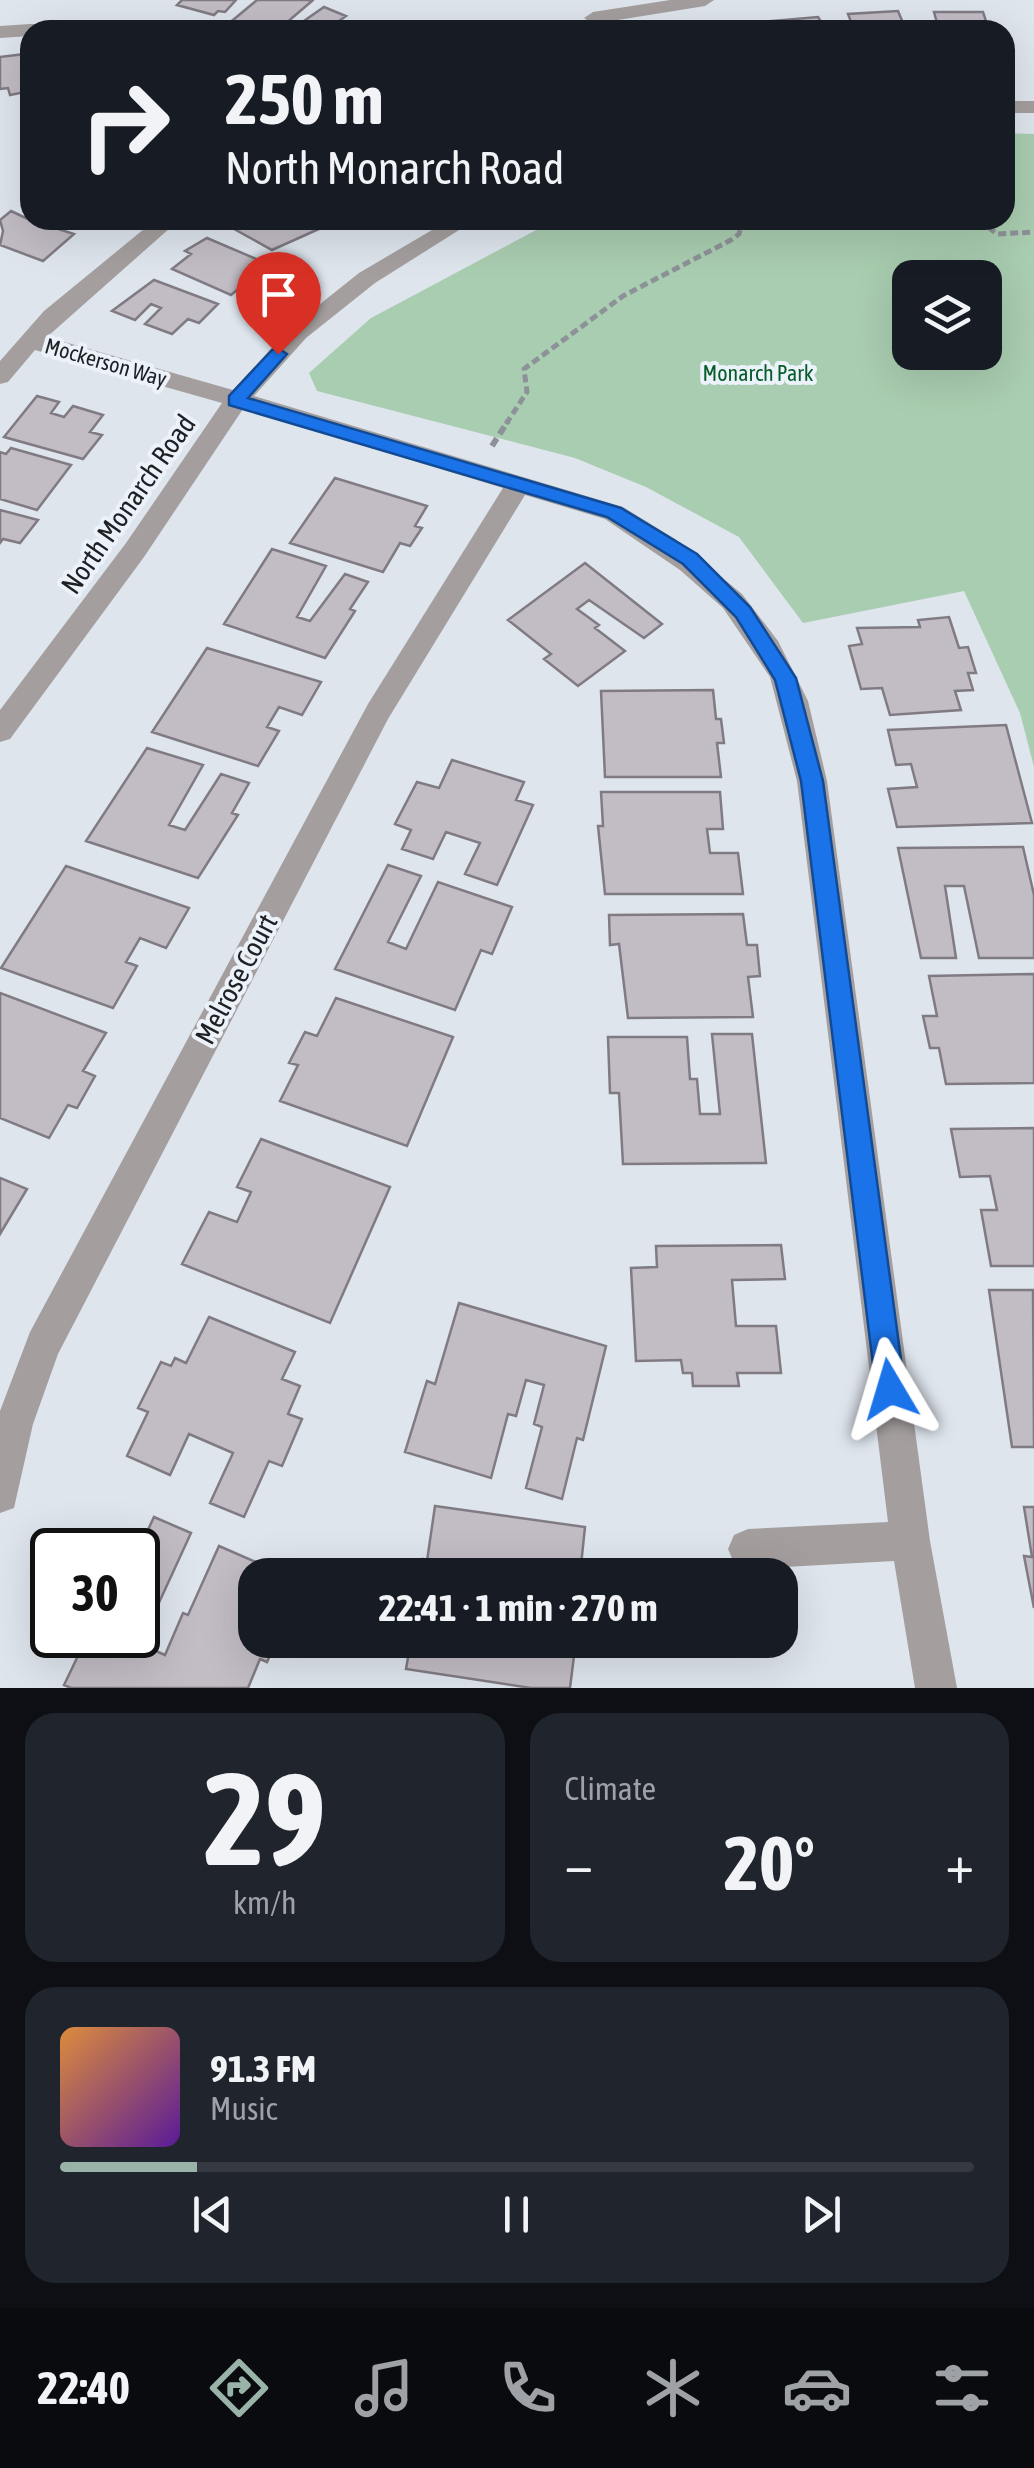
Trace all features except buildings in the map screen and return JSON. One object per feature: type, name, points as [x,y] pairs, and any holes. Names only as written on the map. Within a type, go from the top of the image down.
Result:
[{"type":"street","points":[[578,0],[595,20]]},
{"type":"street","points":[[616,20],[705,0]]},
{"type":"street","points":[[0,376],[52,316],[156,230]]},
{"type":"street","name":"North Monarch Road","points":[[0,731],[135,550],[236,401],[298,333],[367,278],[447,230]]},
{"type":"street","name":"Mockerson Way","points":[[33,342],[614,512],[690,559],[743,612],[785,678],[812,781],[910,1542],[936,1688]]},
{"type":"street","name":"Melrose Court","points":[[0,1494],[14,1424],[43,1345],[378,712],[518,485]]},
{"type":"street","points":[[748,1549],[910,1542]]},
{"type":"path","points":[[475,472],[527,392],[524,368],[633,286],[731,240],[740,230]]},
{"type":"path","points":[[992,230],[997,234],[1034,232]]},
{"type":"green space","name":"Monarch Park","points":[[1015,133],[1034,134],[1034,767],[1020,713],[964,591],[803,623],[739,537],[646,487],[575,458],[317,391],[309,373],[371,318],[536,230],[1015,230]]},
{"type":"route","points":[[278,354],[236,401],[614,512],[690,559],[743,612],[785,678],[812,781],[890,1389]]}]
